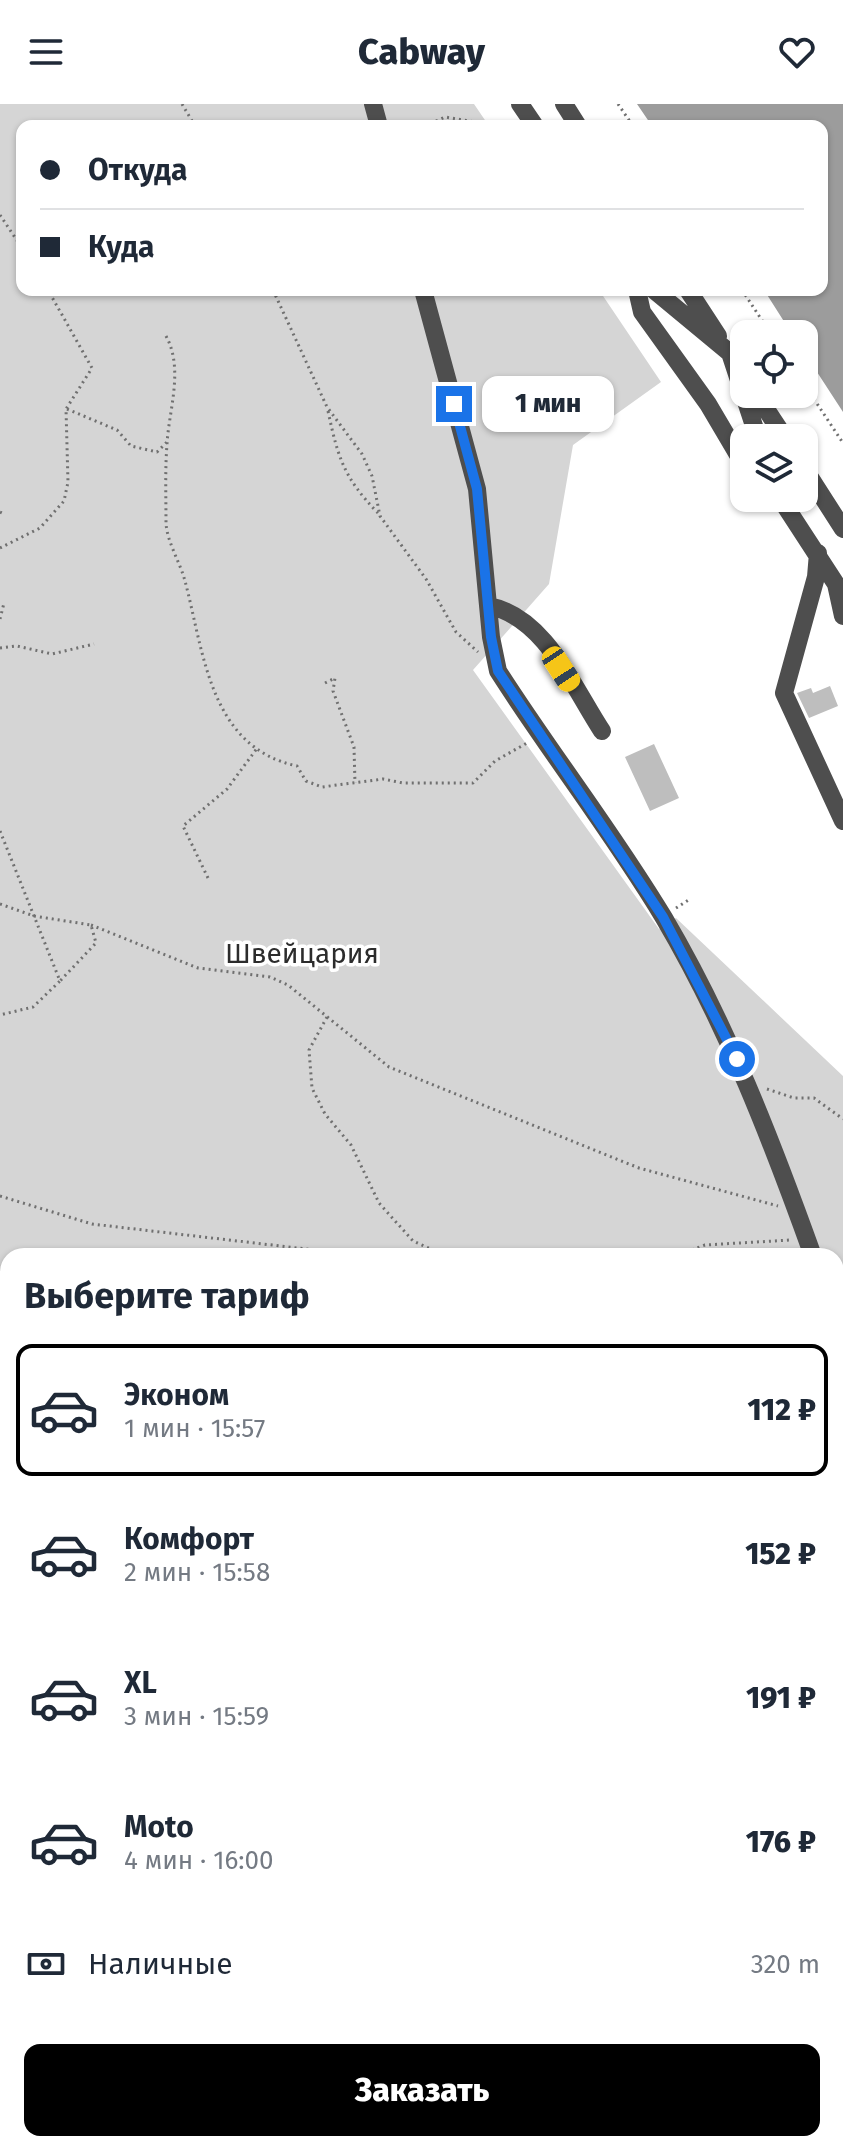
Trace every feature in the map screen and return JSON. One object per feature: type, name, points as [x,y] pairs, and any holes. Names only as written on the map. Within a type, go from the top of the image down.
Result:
[{"type":"street","points":[[425,296],[477,489],[498,671],[663,917],[751,1087],[810,1248]]},
{"type":"street","points":[[638,296],[642,312],[708,404],[730,441]]},
{"type":"street","points":[[661,296],[730,353]]},
{"type":"street","points":[[692,296],[730,353]]},
{"type":"street","points":[[818,490],[843,529]]},
{"type":"street","points":[[790,512],[836,584],[843,616]]},
{"type":"street","points":[[818,553],[816,577],[784,693],[843,821]]},
{"type":"street","points":[[489,606],[510,610],[533,627],[602,731]]},
{"type":"path","points":[[438,120],[445,117],[463,120]]},
{"type":"path","points":[[0,215],[16,239]]},
{"type":"path","points":[[0,548],[40,528],[64,501],[68,482],[66,409],[92,368],[51,296]]},
{"type":"path","points":[[276,296],[327,407],[340,463],[353,487],[380,516],[426,579],[456,632],[498,671]]},
{"type":"path","points":[[746,296],[762,320]]},
{"type":"path","points":[[166,336],[173,350],[166,528],[184,579],[201,656],[218,702],[232,727],[280,762],[297,766],[306,781],[322,787],[383,779],[403,783],[473,783],[495,761],[540,735]]},
{"type":"path","points":[[818,405],[843,443]]},
{"type":"path","points":[[327,407],[362,454],[372,476],[380,516]]},
{"type":"path","points":[[66,409],[117,430],[131,446],[157,452],[167,442]]},
{"type":"path","points":[[0,619],[4,603]]},
{"type":"path","points":[[0,648],[17,646],[52,654],[94,644]]},
{"type":"path","points":[[325,683],[335,678],[333,691],[354,747],[355,783]]},
{"type":"path","points":[[208,878],[183,826],[227,789],[258,747]]},
{"type":"path","points":[[0,831],[60,981]]},
{"type":"path","points":[[671,911],[690,899]]},
{"type":"path","points":[[0,904],[34,916],[91,925],[132,938],[198,968],[270,977],[288,985],[389,1067],[639,1168],[797,1211]]},
{"type":"path","points":[[0,1015],[33,1007],[60,981],[96,943],[91,925]]},
{"type":"path","points":[[327,1017],[309,1050],[312,1088],[325,1114],[351,1145],[379,1203],[413,1241],[428,1248]]},
{"type":"path","points":[[751,1087],[794,1098],[814,1098],[843,1119]]},
{"type":"path","points":[[0,1196],[92,1224],[298,1248]]},
{"type":"path","points":[[697,1248],[705,1245],[810,1248]]},
{"type":"green space","name":"Швейцария","points":[[0,104],[474,104],[485,120],[16,120],[16,296],[603,296],[661,382],[573,445],[549,584],[473,670],[659,929],[676,918],[843,1076],[843,1248],[0,1248]]},
{"type":"shaded area","points":[[637,104],[843,104],[843,412],[818,374],[818,320],[783,320],[768,296],[828,296],[828,120],[648,120]]},
{"type":"building","points":[[830,686],[838,706],[809,718],[797,693],[811,688],[813,693]]},
{"type":"building","points":[[654,744],[679,798],[650,811],[625,757]]},
{"type":"route","points":[[454,404],[477,489],[491,637],[498,671],[663,917],[737,1059]]}]
